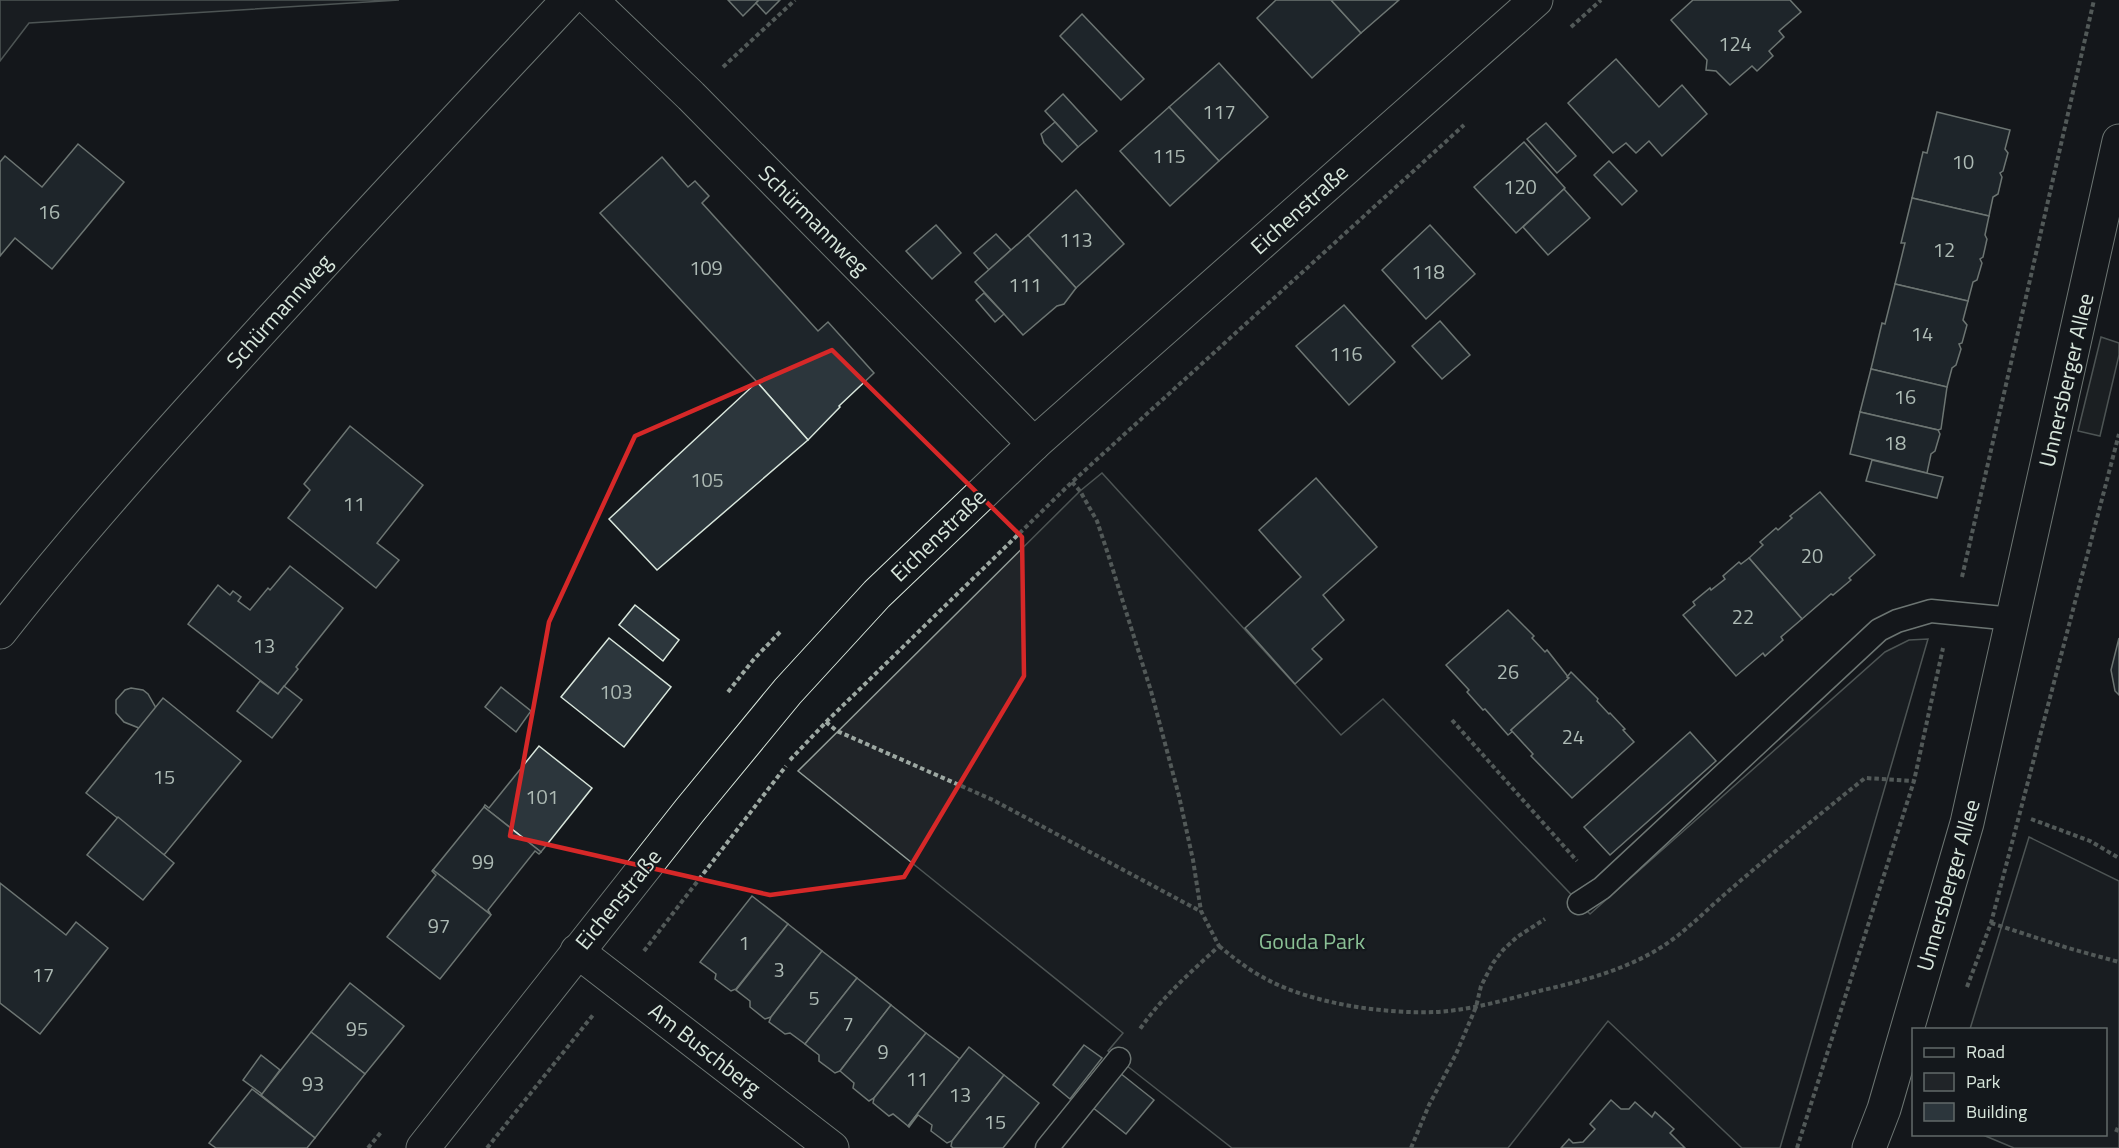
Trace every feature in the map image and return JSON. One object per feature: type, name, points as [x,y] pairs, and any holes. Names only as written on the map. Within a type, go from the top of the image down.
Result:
[{"type":"street","name":"Schürmannweg","points":[[0,632],[55,562],[165,437],[351,232],[568,0]]},
{"type":"street","name":"Schürmannweg","points":[[591,0],[691,96],[1034,444]]},
{"type":"street","name":"Eichenstraße","points":[[423,1148],[690,810],[796,682],[877,594],[1034,444],[1536,0]]},
{"type":"street","name":"Unnersberger Allee","points":[[1869,1148],[1887,1098],[1967,823],[2119,141]]},
{"type":"street","name":"Am Buschberg","points":[[577,951],[832,1148]]},
{"type":"lane","points":[[1579,903],[1602,888],[1879,630],[1897,621],[1930,611],[2013,619]]},
{"type":"lane","points":[[1047,1148],[1119,1059]]},
{"type":"path","points":[[691,96],[795,0]]},
{"type":"path","points":[[1566,32],[1601,0]]},
{"type":"path","points":[[487,1148],[619,983],[789,762],[826,722],[1072,482],[1469,121]]},
{"type":"path","points":[[1963,998],[1990,923],[2119,434]]},
{"type":"path","points":[[1072,482],[1080,491],[1097,521],[1150,691],[1179,796],[1201,911],[1219,946],[1185,977],[1148,1017],[1119,1059]]},
{"type":"path","points":[[1452,720],[1602,888]]},
{"type":"path","points":[[826,722],[837,731],[993,800],[1201,911]]},
{"type":"path","points":[[2031,819],[2090,841],[2119,858]]},
{"type":"path","points":[[1411,1148],[1429,1105],[1456,1054],[1476,1007],[1481,986],[1493,963],[1503,950],[1531,927],[1579,903]]},
{"type":"path","points":[[1990,923],[2119,962]]},
{"type":"path","points":[[2116,1132],[2119,1125]]},
{"type":"highlighted area","points":[[832,350],[1022,537],[1024,676],[904,877],[770,895],[510,836],[549,622],[635,436]]},
{"type":"green space","points":[[0,0],[399,0],[29,23],[0,61]]},
{"type":"green space","name":"Gouda Park","points":[[1102,473],[1341,735],[1383,699],[1590,914],[1885,652],[1909,640],[1928,639],[1780,1148],[1742,1148],[1608,1021],[1508,1148],[1232,1148],[1108,1051],[1123,1033],[798,771],[1080,491]]},
{"type":"green space","points":[[2029,837],[2119,881],[2119,1148],[2014,1148],[1985,1136],[2107,1136],[2107,1028],[1970,1028]]},
{"type":"shaded area","points":[[2101,337],[2119,343],[2119,355],[2100,436],[2078,431]]},
{"type":"building","points":[[728,0],[759,0],[743,16]]},
{"type":"building","points":[[759,0],[780,0],[766,14],[756,3]]},
{"type":"building","points":[[1276,0],[1331,0],[1361,33],[1312,78],[1257,18]]},
{"type":"building","points":[[1331,0],[1399,0],[1361,33]]},
{"type":"building","points":[[1693,0],[1790,0],[1801,12],[1779,31],[1784,37],[1769,51],[1773,56],[1757,71],[1752,66],[1730,85],[1716,71],[1706,70],[1707,60],[1671,20]]},
{"type":"building","points":[[1082,14],[1144,79],[1121,100],[1060,36]]},
{"type":"building","points":[[1616,59],[1659,107],[1682,85],[1707,114],[1662,156],[1649,141],[1636,153],[1626,143],[1613,153],[1568,103]]},
{"type":"building","points":[[1219,63],[1268,117],[1219,161],[1169,107]]},
{"type":"building","points":[[1063,94],[1097,131],[1078,147],[1045,111]]},
{"type":"building","points":[[1169,107],[1219,161],[1170,206],[1120,151]]},
{"type":"building","points":[[1937,112],[2010,130],[2005,149],[2008,153],[2003,171],[2000,173],[2002,177],[1998,194],[1993,197],[1989,216],[1912,198],[1923,152],[1927,153]]},
{"type":"building","points":[[1055,122],[1078,147],[1062,162],[1044,143],[1041,134]]},
{"type":"building","points":[[1546,123],[1576,156],[1557,173],[1527,139]]},
{"type":"building","points":[[1524,142],[1565,188],[1516,233],[1474,187]]},
{"type":"building","points":[[78,144],[124,182],[52,269],[15,238],[0,256],[0,162],[5,156],[42,187]]},
{"type":"building","points":[[662,157],[688,187],[695,181],[709,196],[702,203],[818,331],[828,322],[874,373],[808,440],[600,213]]},
{"type":"building","points":[[1609,161],[1637,191],[1622,205],[1594,175]]},
{"type":"building","points":[[1564,189],[1590,218],[1548,255],[1523,227]]},
{"type":"building","points":[[1076,190],[1124,244],[1076,288],[1028,235]]},
{"type":"building","points":[[1912,198],[1989,216],[1985,235],[1987,239],[1983,257],[1980,259],[1982,263],[1977,280],[1973,282],[1968,301],[1895,284],[1905,243],[1901,243]]},
{"type":"building","points":[[936,225],[961,253],[932,279],[906,251]]},
{"type":"building","points":[[1430,225],[1475,274],[1426,319],[1382,270]]},
{"type":"building","points":[[996,234],[1011,250],[989,270],[974,253]]},
{"type":"building","points":[[1028,235],[1076,288],[1064,304],[1057,306],[1023,335],[975,282]]},
{"type":"building","points":[[1895,284],[1968,301],[1963,320],[1967,325],[1962,343],[1959,344],[1961,349],[1956,365],[1952,368],[1947,387],[1871,369],[1882,323],[1885,324]]},
{"type":"building","points":[[984,293],[1004,314],[995,322],[976,300]]},
{"type":"building","points":[[1344,305],[1395,362],[1349,405],[1296,346]]},
{"type":"building","points":[[1440,321],[1470,355],[1442,379],[1412,346]]},
{"type":"building","points":[[1871,369],[1947,387],[1941,429],[1860,412]]},
{"type":"building","points":[[757,382],[808,440],[657,570],[609,519]]},
{"type":"building","points":[[1860,412],[1938,430],[1940,434],[1935,451],[1931,454],[1927,473],[1850,454]]},
{"type":"building","points":[[350,426],[423,485],[377,543],[399,560],[376,588],[288,518],[310,490],[304,484]]},
{"type":"building","points":[[1872,460],[1943,477],[1937,498],[1866,481]]},
{"type":"building","points":[[1316,478],[1377,547],[1323,595],[1344,620],[1312,649],[1322,659],[1295,684],[1245,628],[1301,577],[1259,530]]},
{"type":"building","points":[[1820,492],[1875,555],[1849,578],[1851,580],[1802,619],[1749,558],[1763,545],[1760,542],[1776,528],[1778,530],[1792,518],[1790,516]]},
{"type":"building","points":[[1749,558],[1802,619],[1781,637],[1783,640],[1765,656],[1763,653],[1736,676],[1683,615],[1695,605],[1693,602],[1725,579],[1723,576],[1739,562],[1741,564]]},
{"type":"building","points":[[290,566],[343,608],[296,667],[298,669],[278,694],[188,624],[218,585],[230,595],[233,591],[241,597],[238,601],[250,610]]},
{"type":"building","points":[[635,605],[679,640],[663,661],[619,625]]},
{"type":"building","points":[[1508,610],[1534,636],[1532,638],[1545,652],[1547,650],[1569,678],[1508,735],[1467,692],[1469,690],[1446,665]]},
{"type":"building","points":[[609,638],[671,687],[624,747],[561,697]]},
{"type":"building","points":[[2119,638],[2119,695],[2115,691],[2111,670]]},
{"type":"building","points":[[1571,672],[1625,729],[1623,730],[1634,742],[1572,798],[1531,756],[1533,754],[1511,730],[1569,678],[1567,677]]},
{"type":"building","points":[[260,681],[278,694],[284,686],[302,700],[272,738],[237,711]]},
{"type":"building","points":[[501,687],[531,711],[516,732],[485,707]]},
{"type":"building","points":[[131,688],[143,690],[148,694],[156,708],[139,728],[124,722],[116,713],[116,700],[125,690]]},
{"type":"building","points":[[163,698],[241,761],[164,855],[86,793]]},
{"type":"building","points":[[1690,732],[1716,761],[1610,855],[1584,827]]},
{"type":"building","points":[[539,746],[592,788],[541,852],[484,807],[485,805],[489,808]]},
{"type":"building","points":[[484,807],[541,852],[539,854],[535,851],[488,910],[491,915],[433,870]]},
{"type":"building","points":[[118,817],[174,863],[143,900],[87,855]]},
{"type":"building","points":[[433,870],[491,915],[440,979],[387,937],[436,875]]},
{"type":"building","points":[[0,883],[66,935],[76,922],[108,948],[40,1034],[0,1003]]},
{"type":"building","points":[[752,896],[788,924],[736,989],[731,991],[715,979],[716,974],[700,962]]},
{"type":"building","points":[[788,924],[822,951],[771,1017],[765,1019],[750,1007],[750,1001],[736,990]]},
{"type":"building","points":[[822,951],[857,978],[805,1044],[790,1033],[785,1034],[769,1022]]},
{"type":"building","points":[[857,978],[891,1005],[840,1071],[835,1073],[819,1061],[819,1055],[805,1044]]},
{"type":"building","points":[[350,983],[404,1026],[365,1074],[311,1032]]},
{"type":"building","points":[[891,1005],[926,1033],[874,1098],[869,1101],[853,1088],[854,1083],[840,1071]]},
{"type":"building","points":[[311,1032],[365,1074],[315,1138],[261,1095]]},
{"type":"building","points":[[926,1033],[960,1059],[908,1126],[893,1114],[889,1116],[873,1103],[874,1098]]},
{"type":"building","points":[[1084,1045],[1102,1058],[1070,1099],[1053,1085]]},
{"type":"building","points":[[969,1047],[1004,1075],[952,1141],[947,1143],[931,1131],[932,1125],[918,1115],[909,1127],[908,1126]]},
{"type":"building","points":[[261,1055],[280,1070],[262,1094],[243,1080]]},
{"type":"building","points":[[1120,1073],[1154,1100],[1126,1134],[1092,1107]]},
{"type":"building","points":[[1004,1075],[1039,1103],[1003,1148],[953,1148],[952,1141]]},
{"type":"building","points":[[252,1089],[315,1138],[307,1148],[216,1148],[209,1143]]},
{"type":"building","points":[[1611,1100],[1621,1109],[1629,1109],[1635,1102],[1652,1117],[1655,1112],[1674,1129],[1670,1133],[1685,1148],[1561,1148],[1569,1139],[1573,1143],[1583,1142],[1595,1129],[1590,1124]]}]
